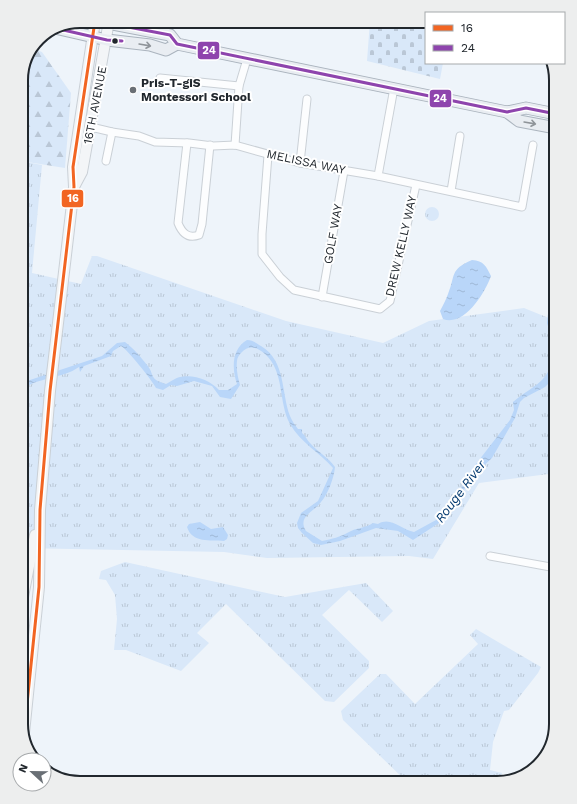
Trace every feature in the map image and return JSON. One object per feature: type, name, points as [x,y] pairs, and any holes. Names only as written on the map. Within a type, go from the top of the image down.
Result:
[{"type":"main road","name":"16TH AVENUE","points":[[28,694],[39,587],[40,510],[50,391],[74,186],[73,167],[94,28]]},
{"type":"main road","name":"16TH AVENUE","points":[[74,186],[82,172],[108,28]]},
{"type":"main road","points":[[137,28],[170,35],[177,44],[247,59],[507,112],[526,108],[549,113]]},
{"type":"main road","points":[[65,30],[107,40],[150,45],[166,50],[177,44]]},
{"type":"main road","points":[[507,112],[519,121],[549,127]]},
{"type":"main road","name":"16TH AVENUE","points":[[28,571],[40,510]]},
{"type":"street","points":[[235,145],[239,86],[247,59]]},
{"type":"street","points":[[160,78],[239,86]]},
{"type":"street","points":[[378,176],[394,88]]},
{"type":"street","points":[[300,163],[307,99]]},
{"type":"street","name":"MELISSA WAY","points":[[91,127],[139,136],[155,142],[235,145],[300,163],[378,176],[522,207],[533,146]]},
{"type":"street","points":[[106,161],[112,132]]},
{"type":"street","points":[[451,192],[460,136]]},
{"type":"street","points":[[187,143],[178,223],[181,231],[187,236],[193,237],[199,235],[202,224],[210,145]]},
{"type":"street","name":"DREW KELLY WAY","points":[[268,155],[262,234],[262,254],[280,277],[294,290],[380,309],[390,301],[416,184]]},
{"type":"street","name":"GOLF WAY","points":[[322,297],[344,171]]},
{"type":"street","points":[[490,556],[549,567]]},
{"type":"green space","points":[[369,28],[425,28],[425,64],[443,64],[440,79],[367,61]]},
{"type":"green space","points":[[37,50],[42,52],[71,93],[65,168],[28,162],[28,77],[33,57]]},
{"type":"green space","points":[[28,162],[42,165],[32,273],[81,284],[92,256],[97,256],[286,321],[383,343],[429,321],[524,308],[549,318],[549,474],[479,483],[433,559],[409,556],[267,558],[224,552],[28,548]]},
{"type":"green space","points":[[432,207],[437,209],[439,214],[437,219],[432,221],[427,219],[425,214],[427,209]]},
{"type":"green space","points":[[125,562],[285,597],[366,583],[393,611],[382,622],[349,590],[322,615],[369,661],[369,668],[334,702],[325,701],[226,604],[197,633],[209,643],[181,671],[126,650],[114,650],[117,619],[115,595],[106,580],[99,579],[101,571]]},
{"type":"green space","points":[[476,629],[541,667],[509,710],[504,711],[493,742],[490,770],[502,773],[501,776],[401,776],[343,720],[341,711],[380,674],[386,674],[415,704],[478,644],[470,635]]},
{"type":"water","points":[[472,260],[482,263],[486,267],[491,276],[488,283],[479,299],[466,313],[459,318],[451,320],[443,319],[440,311],[447,296],[454,274],[456,270]]},
{"type":"water","points":[[549,314],[549,329],[547,323]]},
{"type":"water","name":"Rouge River","points":[[247,340],[253,341],[269,352],[279,368],[287,407],[292,420],[298,429],[302,429],[302,433],[310,443],[335,467],[332,481],[324,499],[305,518],[304,522],[306,531],[322,541],[339,537],[373,523],[378,524],[383,522],[392,522],[414,532],[436,520],[446,509],[452,497],[462,487],[476,464],[510,420],[514,410],[513,402],[540,382],[549,370],[549,383],[520,402],[515,418],[492,458],[479,470],[439,523],[413,540],[398,531],[376,528],[340,541],[321,545],[313,543],[302,533],[298,528],[297,523],[301,513],[318,501],[333,468],[294,431],[286,415],[276,369],[265,354],[256,348],[247,348],[238,357],[237,367],[240,385],[231,399],[220,397],[212,386],[194,381],[177,386],[171,385],[163,390],[156,388],[150,378],[121,346],[113,351],[111,356],[84,366],[80,372],[79,367],[65,374],[28,386],[28,381],[102,356],[117,343],[125,342],[145,362],[154,378],[160,382],[166,384],[174,379],[191,376],[211,383],[219,390],[228,390],[237,384],[234,372],[234,360],[235,354]]},
{"type":"water","points":[[200,522],[211,529],[223,527],[228,535],[227,539],[224,541],[202,540],[193,536],[187,527],[189,524]]},
{"type":"transit line","name":"16","points":[[28,694],[39,587],[40,510],[50,391],[74,187],[73,167],[94,28]]},
{"type":"transit line","name":"24","points":[[134,28],[170,35],[177,44],[507,112],[526,108],[549,113]]},
{"type":"transit line","name":"24","points":[[65,30],[107,40],[122,41]]},
{"type":"place","name":"Pris-T-giS Montessori School","points":[[133,90]]}]
